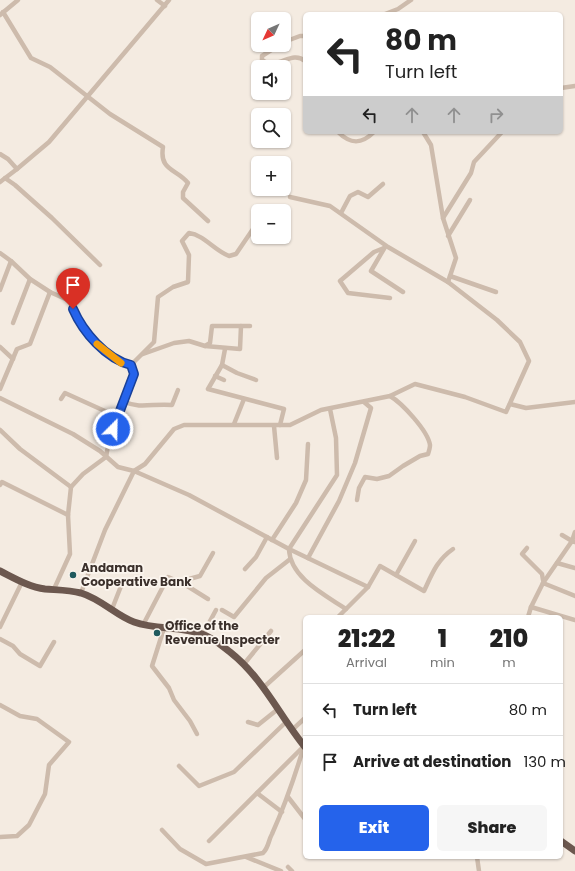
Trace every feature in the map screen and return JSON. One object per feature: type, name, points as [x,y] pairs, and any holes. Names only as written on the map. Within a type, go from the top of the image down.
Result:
[{"type":"highway","points":[[0,571],[20,581]]},
{"type":"highway","points":[[0,577],[20,581],[45,589],[81,593],[112,609],[132,622],[203,634],[230,652],[244,664],[264,687],[286,722],[303,744]]},
{"type":"highway","points":[[563,843],[575,851]]},
{"type":"street","points":[[18,0],[2,14],[31,58],[50,67],[110,114],[163,148],[162,154],[165,165],[174,173],[180,174],[188,183],[184,192],[184,198],[208,221]]},
{"type":"street","points":[[157,0],[165,6]]},
{"type":"street","points":[[0,182],[49,142],[169,0]]},
{"type":"street","points":[[390,12],[398,9],[411,0]]},
{"type":"street","points":[[291,39],[303,36]]},
{"type":"street","points":[[268,52],[262,56],[262,60],[266,63],[276,64],[295,56],[303,59]]},
{"type":"street","points":[[563,88],[575,86]]},
{"type":"street","points":[[340,134],[343,137],[356,142],[365,141],[372,134]]},
{"type":"street","points":[[424,134],[431,145],[443,218],[456,258],[448,282]]},
{"type":"street","points":[[443,218],[471,173],[474,162],[500,134]]},
{"type":"street","points":[[0,154],[8,159],[16,169]]},
{"type":"street","points":[[5,178],[52,218],[100,265]]},
{"type":"street","points":[[341,213],[350,196],[358,192],[368,197],[382,184]]},
{"type":"street","points":[[81,593],[105,530],[134,471],[145,464],[174,429],[193,424],[290,425],[321,410],[390,396],[415,384],[465,397],[506,412],[529,361],[520,342],[497,320],[448,282],[386,247],[330,206],[290,197]]},
{"type":"street","points":[[448,236],[470,200]]},
{"type":"street","points":[[131,365],[154,342],[158,296],[173,287],[188,282],[189,255],[182,241],[189,233],[198,234],[221,253],[229,256],[236,254],[251,231]]},
{"type":"street","points":[[386,247],[371,271],[403,292]]},
{"type":"street","points":[[386,247],[374,252],[340,281],[348,293],[390,298]]},
{"type":"street","points":[[0,253],[30,279],[50,292],[70,301],[76,316],[100,347],[119,362],[131,365]]},
{"type":"street","points":[[0,290],[11,261]]},
{"type":"street","points":[[450,276],[496,292]]},
{"type":"street","points":[[13,324],[30,279]]},
{"type":"street","points":[[0,389],[17,349],[30,344],[50,292]]},
{"type":"street","points":[[205,346],[210,343],[212,326],[250,326]]},
{"type":"street","points":[[142,355],[174,343],[189,341],[205,346],[240,350],[241,326]]},
{"type":"street","points":[[0,347],[13,359]]},
{"type":"street","points":[[225,349],[222,365],[208,389],[284,409],[280,425]]},
{"type":"street","points":[[54,589],[70,554],[68,515],[71,487],[83,474],[106,457],[108,440],[125,402],[134,374],[131,365]]},
{"type":"street","points":[[222,365],[237,373],[256,380]]},
{"type":"street","points":[[215,376],[224,380]]},
{"type":"street","points":[[125,402],[135,406],[157,403],[172,405],[178,390]]},
{"type":"street","points":[[61,399],[65,393],[118,417]]},
{"type":"street","points":[[357,500],[359,488],[365,478],[389,476],[395,470],[414,459],[428,454],[430,447],[428,437],[397,401],[390,396]]},
{"type":"street","points":[[0,398],[73,434],[100,451],[118,467],[134,471],[189,495],[289,549],[368,588]]},
{"type":"street","points":[[234,424],[244,399]]},
{"type":"street","points":[[308,558],[339,500],[355,463],[370,408],[364,402]]},
{"type":"street","points":[[510,404],[526,408],[575,402]]},
{"type":"street","points":[[330,408],[336,438],[337,475],[289,549],[289,560],[305,581],[346,609]]},
{"type":"street","points":[[274,426],[277,458]]},
{"type":"street","points":[[0,430],[20,449],[71,487]]},
{"type":"street","points":[[272,540],[296,503],[306,480],[308,444]]},
{"type":"street","points":[[0,485],[2,482],[68,515]]},
{"type":"street","points":[[529,615],[543,583],[573,542],[575,532]]},
{"type":"street","points":[[562,535],[573,542]]},
{"type":"street","points":[[245,569],[256,557],[267,537]]},
{"type":"street","points":[[396,575],[415,542]]},
{"type":"street","points":[[527,548],[522,554],[542,574],[544,577],[543,583]]},
{"type":"street","points":[[340,615],[368,588],[380,566],[424,590],[437,564],[444,555],[453,549]]},
{"type":"street","points":[[184,584],[189,579],[200,576],[213,553]]},
{"type":"street","points":[[222,610],[234,617],[266,578],[289,560]]},
{"type":"street","points":[[557,563],[575,568]]},
{"type":"street","points":[[143,625],[168,578],[184,584],[208,599]]},
{"type":"street","points":[[0,627],[20,581]]},
{"type":"street","points":[[112,609],[124,581]]},
{"type":"street","points":[[543,583],[575,596]]},
{"type":"street","points":[[531,607],[558,615]]},
{"type":"street","points":[[203,634],[216,610]]},
{"type":"street","points":[[563,616],[575,620]]},
{"type":"street","points":[[164,628],[152,666],[169,688],[174,700],[190,721],[197,734]]},
{"type":"street","points":[[244,664],[271,631]]},
{"type":"street","points":[[0,639],[13,646],[20,654],[40,666],[54,642]]},
{"type":"street","points":[[264,687],[303,652]]},
{"type":"street","points":[[0,705],[20,716],[37,719],[69,742],[49,765],[45,794],[29,825],[17,836],[0,837]]},
{"type":"street","points":[[248,722],[258,725],[278,709]]},
{"type":"street","points":[[292,730],[303,720]]},
{"type":"street","points":[[179,766],[200,786],[234,772],[286,722]]},
{"type":"street","points":[[209,841],[303,748]]},
{"type":"street","points":[[162,830],[180,849],[206,864],[263,853],[268,849],[270,836],[288,797],[303,752]]},
{"type":"street","points":[[257,793],[282,812]]},
{"type":"street","points":[[288,797],[303,817]]},
{"type":"street","points":[[246,857],[281,871]]},
{"type":"street","points":[[477,859],[480,871]]},
{"type":"slow traffic","points":[[97,344],[121,363]]},
{"type":"place","name":"Andaman Cooperative Bank","points":[[73,575]]},
{"type":"place","name":"Office of the Revenue Inspecter","points":[[157,633]]},
{"type":"route","points":[[73,309],[76,316],[100,347],[119,362],[131,365],[134,374],[125,402],[113,429]]}]
